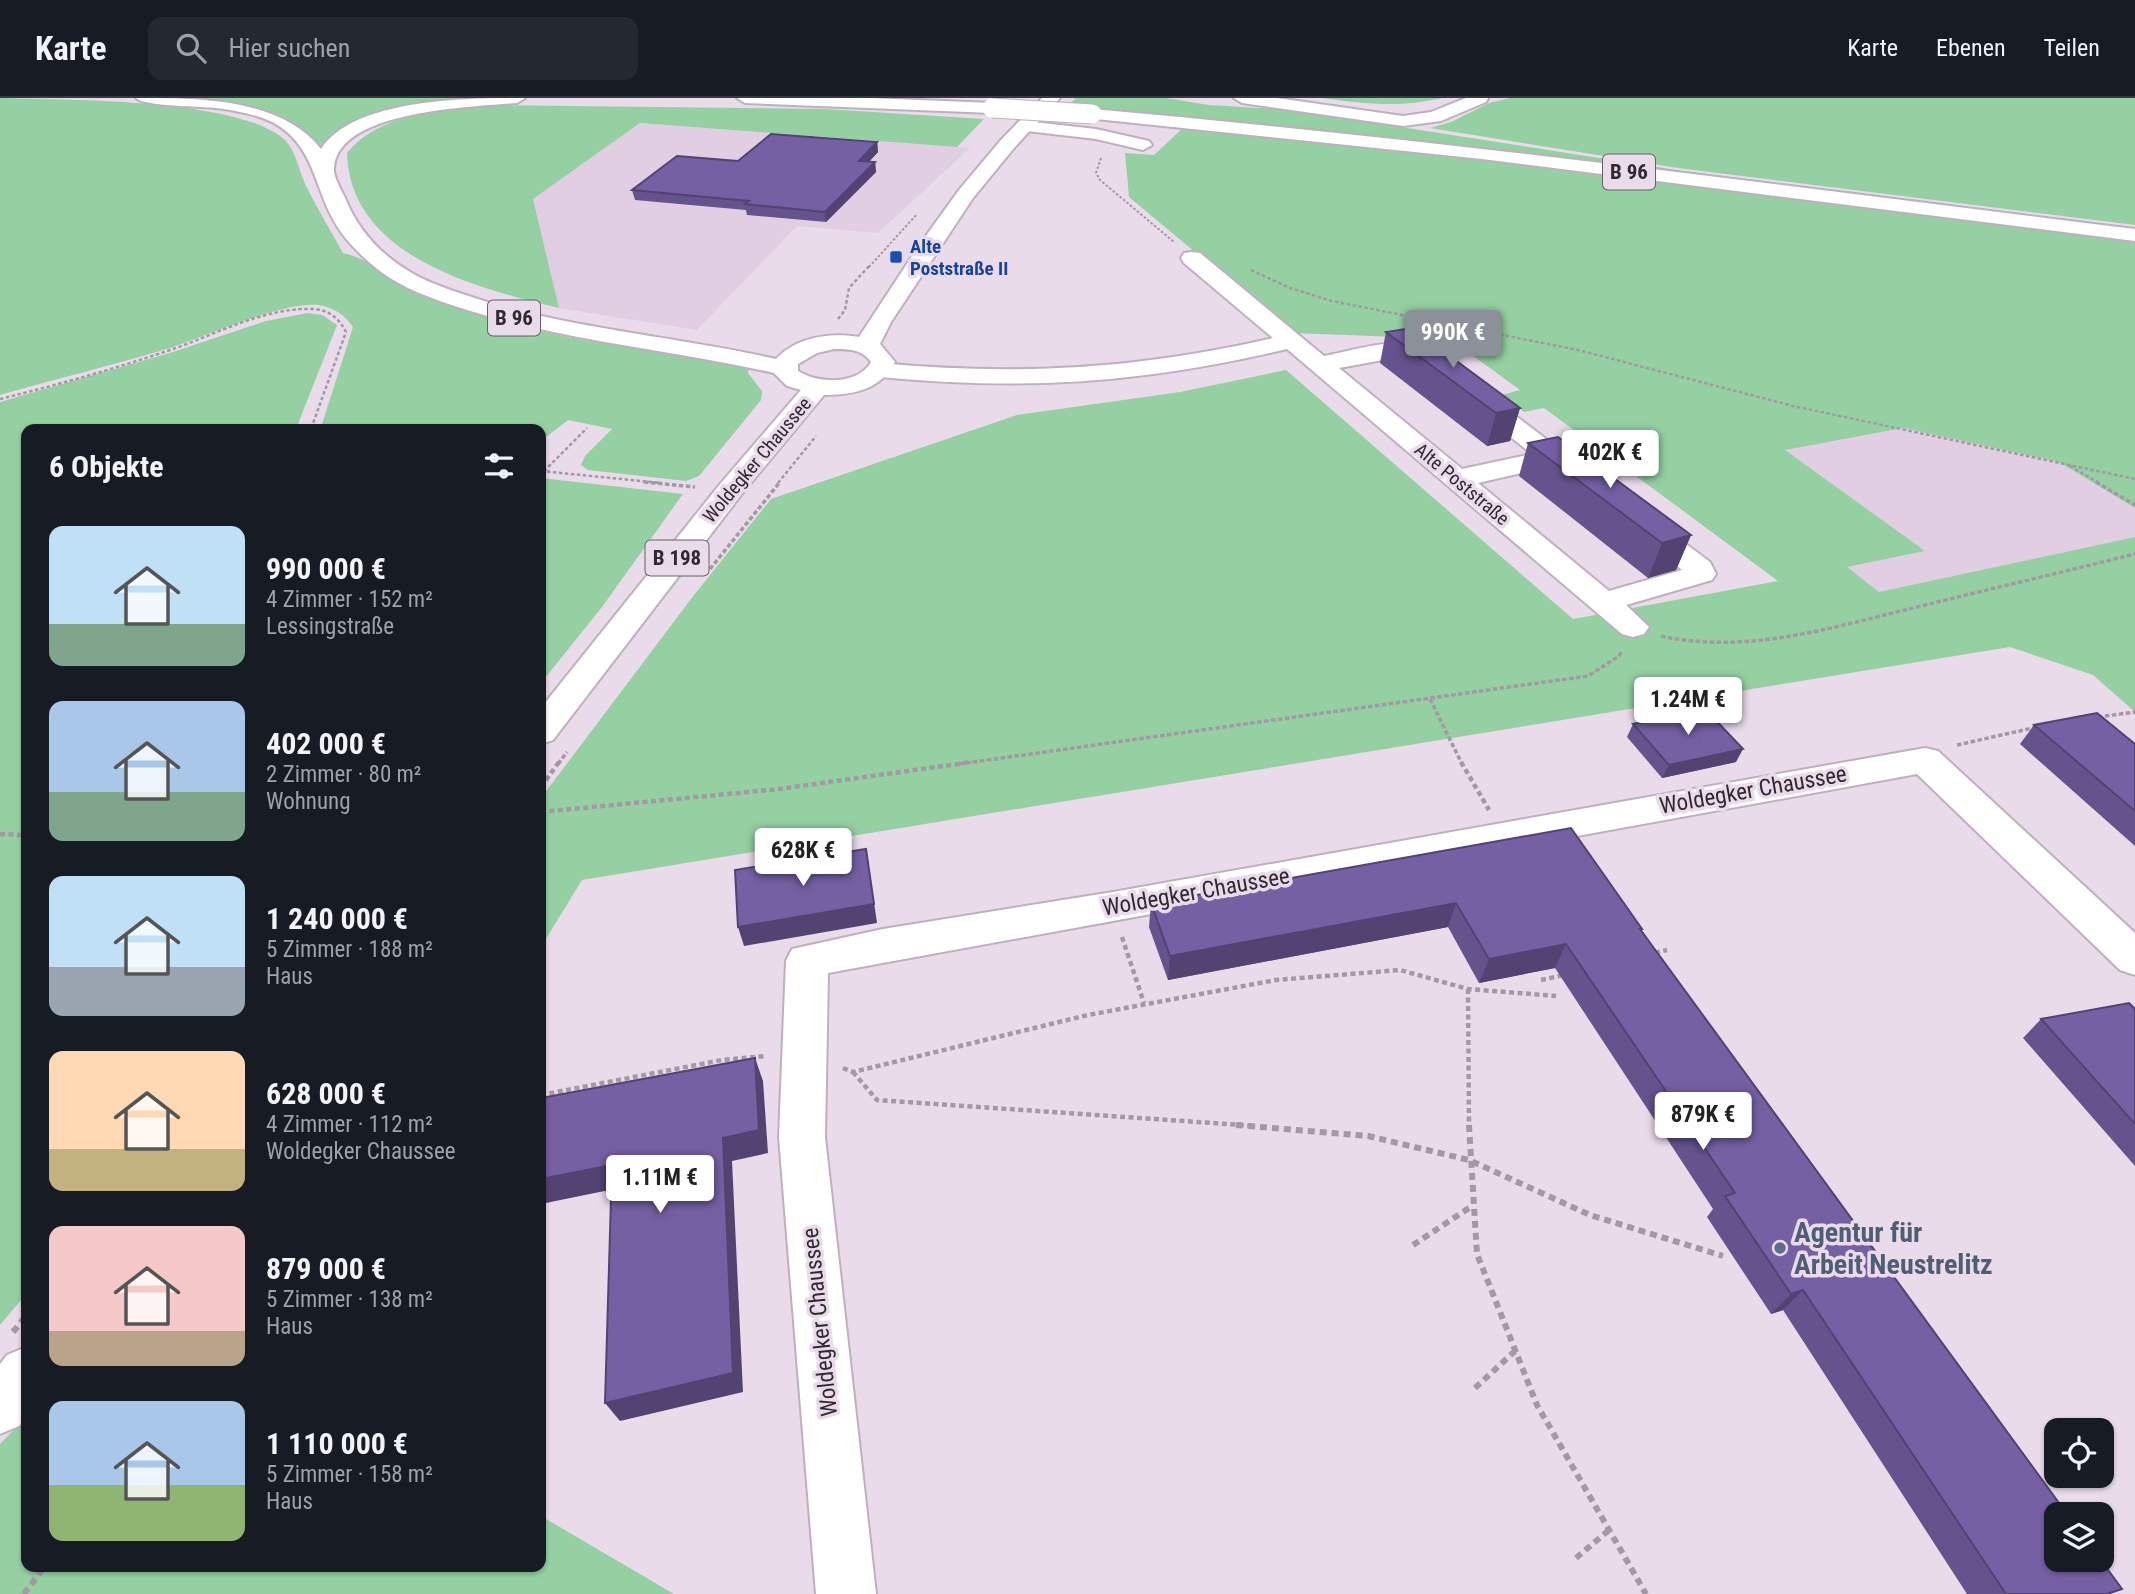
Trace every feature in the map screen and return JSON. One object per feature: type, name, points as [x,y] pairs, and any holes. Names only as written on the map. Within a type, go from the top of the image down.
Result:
[{"type":"main road","points":[[144,98],[224,105],[268,116],[297,132],[324,171]]},
{"type":"main road","points":[[324,171],[330,148],[339,139],[370,123],[427,108],[517,98]]},
{"type":"main road","name":"B 96","points":[[745,98],[992,107],[1255,128],[2135,235]]},
{"type":"main road","points":[[867,346],[872,332],[911,270],[1024,126],[1052,98]]},
{"type":"main road","points":[[1242,98],[1403,121],[1435,117],[1480,98]]},
{"type":"main road","points":[[1024,126],[1096,134],[1143,145]]},
{"type":"main road","name":"B 96","points":[[324,171],[345,224],[373,253],[405,278],[452,299],[510,317],[627,339],[792,360]]},
{"type":"main road","name":"Alte Poststraße","points":[[1192,258],[1633,627]]},
{"type":"main road","points":[[792,360],[834,342],[851,330],[911,270]]},
{"type":"main road","points":[[834,342],[867,346],[881,355],[883,362],[880,370],[980,378],[1063,377],[1136,371],[1231,355],[1292,341]]},
{"type":"main road","points":[[1320,364],[1405,349],[1416,352],[1586,482]]},
{"type":"main road","name":"Woldegker Chaussee","points":[[792,360],[791,379],[817,387],[847,386],[862,382],[880,370]]},
{"type":"main road","name":"Woldegker Chaussee","points":[[546,726],[731,489],[817,387]]},
{"type":"main road","points":[[1456,479],[1553,458]]},
{"type":"main road","points":[[1603,602],[1701,575],[1699,568],[1618,506]]},
{"type":"main road","points":[[1925,760],[2135,958]]},
{"type":"main road","name":"Woldegker Chaussee","points":[[846,1594],[802,1137],[807,961],[1925,760]]},
{"type":"main road","points":[[0,1407],[21,1380]]},
{"type":"path","points":[[1102,157],[1096,168],[1100,180],[1192,258],[1227,259],[1290,288],[1359,307],[1578,350],[1794,405],[2135,479]]},
{"type":"path","points":[[0,398],[170,350],[262,318],[310,309],[327,311],[340,319],[346,332],[313,424]]},
{"type":"path","points":[[546,467],[587,428]]},
{"type":"path","points":[[705,575],[817,436]]},
{"type":"path","points":[[2066,464],[2135,505]]},
{"type":"path","points":[[546,471],[731,489]]},
{"type":"path","points":[[546,812],[779,789],[1588,676],[1619,656],[1633,627],[1682,643],[1748,643],[1844,625],[2135,554]]},
{"type":"path","points":[[1430,699],[1450,744],[1503,835]]},
{"type":"path","points":[[2095,718],[2135,712]]},
{"type":"path","points":[[1925,760],[1953,746],[2042,725]]},
{"type":"path","points":[[546,780],[573,745]]},
{"type":"path","points":[[0,834],[21,835]]},
{"type":"path","points":[[1113,907],[1144,1003]]},
{"type":"path","points":[[1654,954],[1667,950]]},
{"type":"path","points":[[853,1072],[1144,1003],[1276,979],[1400,970],[1468,989],[1556,996]]},
{"type":"path","points":[[1541,980],[1576,972]]},
{"type":"path","points":[[1468,989],[1469,1160],[1477,1254],[1538,1405],[1646,1594]]},
{"type":"path","points":[[546,1094],[722,1060],[804,1052],[853,1072],[877,1100],[1160,1118],[1368,1136],[1469,1160],[1590,1215],[1723,1256]]},
{"type":"path","points":[[1413,1245],[1472,1206]]},
{"type":"path","points":[[1475,1388],[1516,1351]]},
{"type":"path","points":[[1576,1558],[1609,1530]]},
{"type":"path","points":[[24,1594],[40,1572]]},
{"type":"shaded area","points":[[640,123],[970,148],[878,233],[797,226],[697,330],[559,308],[533,199]]},
{"type":"shaded area","points":[[1903,428],[2059,462],[2135,508],[2135,537],[1879,593],[1846,567],[1924,551],[1784,450]]},
{"type":"green space","points":[[0,98],[150,104],[230,116],[262,126],[289,145],[307,188],[343,253],[366,261],[399,281],[438,299],[511,324],[613,345],[750,363],[748,373],[762,391],[761,400],[699,476],[686,481],[588,470],[581,465],[585,456],[612,429],[568,420],[546,437],[546,424],[322,424],[353,327],[338,312],[318,305],[303,305],[265,314],[170,348],[0,395]]},
{"type":"green space","points":[[203,98],[467,98],[381,117],[320,155],[310,139],[284,120]]},
{"type":"green space","points":[[1076,98],[1166,98],[1209,105],[1291,110],[1676,170],[2135,229],[2135,232],[1066,107]]},
{"type":"green space","points":[[1322,98],[1442,98],[1382,104]]},
{"type":"green space","points":[[1510,98],[2135,98],[2135,225],[1678,168],[1430,128],[1451,122],[1489,103]]},
{"type":"green space","points":[[490,105],[825,109],[984,119],[957,147],[640,123],[533,199],[559,308],[492,290],[423,262],[394,242],[370,218],[354,189],[347,153],[376,129],[412,116]]},
{"type":"green space","points":[[1186,125],[1407,148],[2135,239],[2135,508],[2059,462],[1903,428],[1785,450],[1925,551],[1847,567],[1879,592],[2135,537],[2135,712],[2093,675],[2010,647],[582,880],[546,939],[546,791],[694,595],[771,499],[1017,415],[1180,392],[1286,370],[1573,619],[1778,581],[1544,408],[1524,412],[1502,395],[1520,390],[1450,339],[1292,333],[1129,197],[1125,153],[1154,155]]},
{"type":"green space","points":[[308,313],[322,315],[337,325],[298,424],[21,424],[21,1300],[0,1325],[0,402],[173,352],[266,321]]},
{"type":"green space","points":[[546,479],[683,494],[602,607],[546,677]]},
{"type":"green space","points":[[21,1422],[21,1572],[546,1572],[546,1519],[674,1594],[0,1594],[0,1444]]},
{"type":"building","points":[[771,134],[877,142],[859,161],[875,162],[825,212],[745,204],[749,201],[632,190],[677,156],[738,161]]},
{"type":"building","points":[[1412,328],[1520,408],[1496,413],[1386,332]]},
{"type":"building","points":[[1558,437],[1691,535],[1662,543],[1528,443]]},
{"type":"building","points":[[1706,710],[1743,749],[1669,765],[1633,724]]},
{"type":"building","points":[[2097,713],[2135,744],[2135,811],[2034,725]]},
{"type":"building","points":[[1571,828],[1640,929],[2044,1482],[2044,1488],[2048,1488],[2058,1502],[2044,1502],[2044,1572],[2110,1572],[2122,1589],[2107,1594],[2006,1594],[1803,1290],[1791,1294],[1725,1196],[1735,1193],[1566,944],[1489,959],[1456,903],[1170,956],[1151,903]]},
{"type":"building","points":[[866,849],[874,904],[738,927],[735,870]]},
{"type":"building","points":[[2129,1003],[2135,1009],[2135,1124],[2041,1019]]},
{"type":"building","points":[[755,1058],[759,1130],[723,1138],[733,1373],[605,1403],[612,1165],[546,1178],[546,1097]]},
{"type":"place","name":"Alte Poststraße II","points":[[896,257]]},
{"type":"place","name":"Agentur für Arbeit Neustrelitz","points":[[1780,1248]]}]
